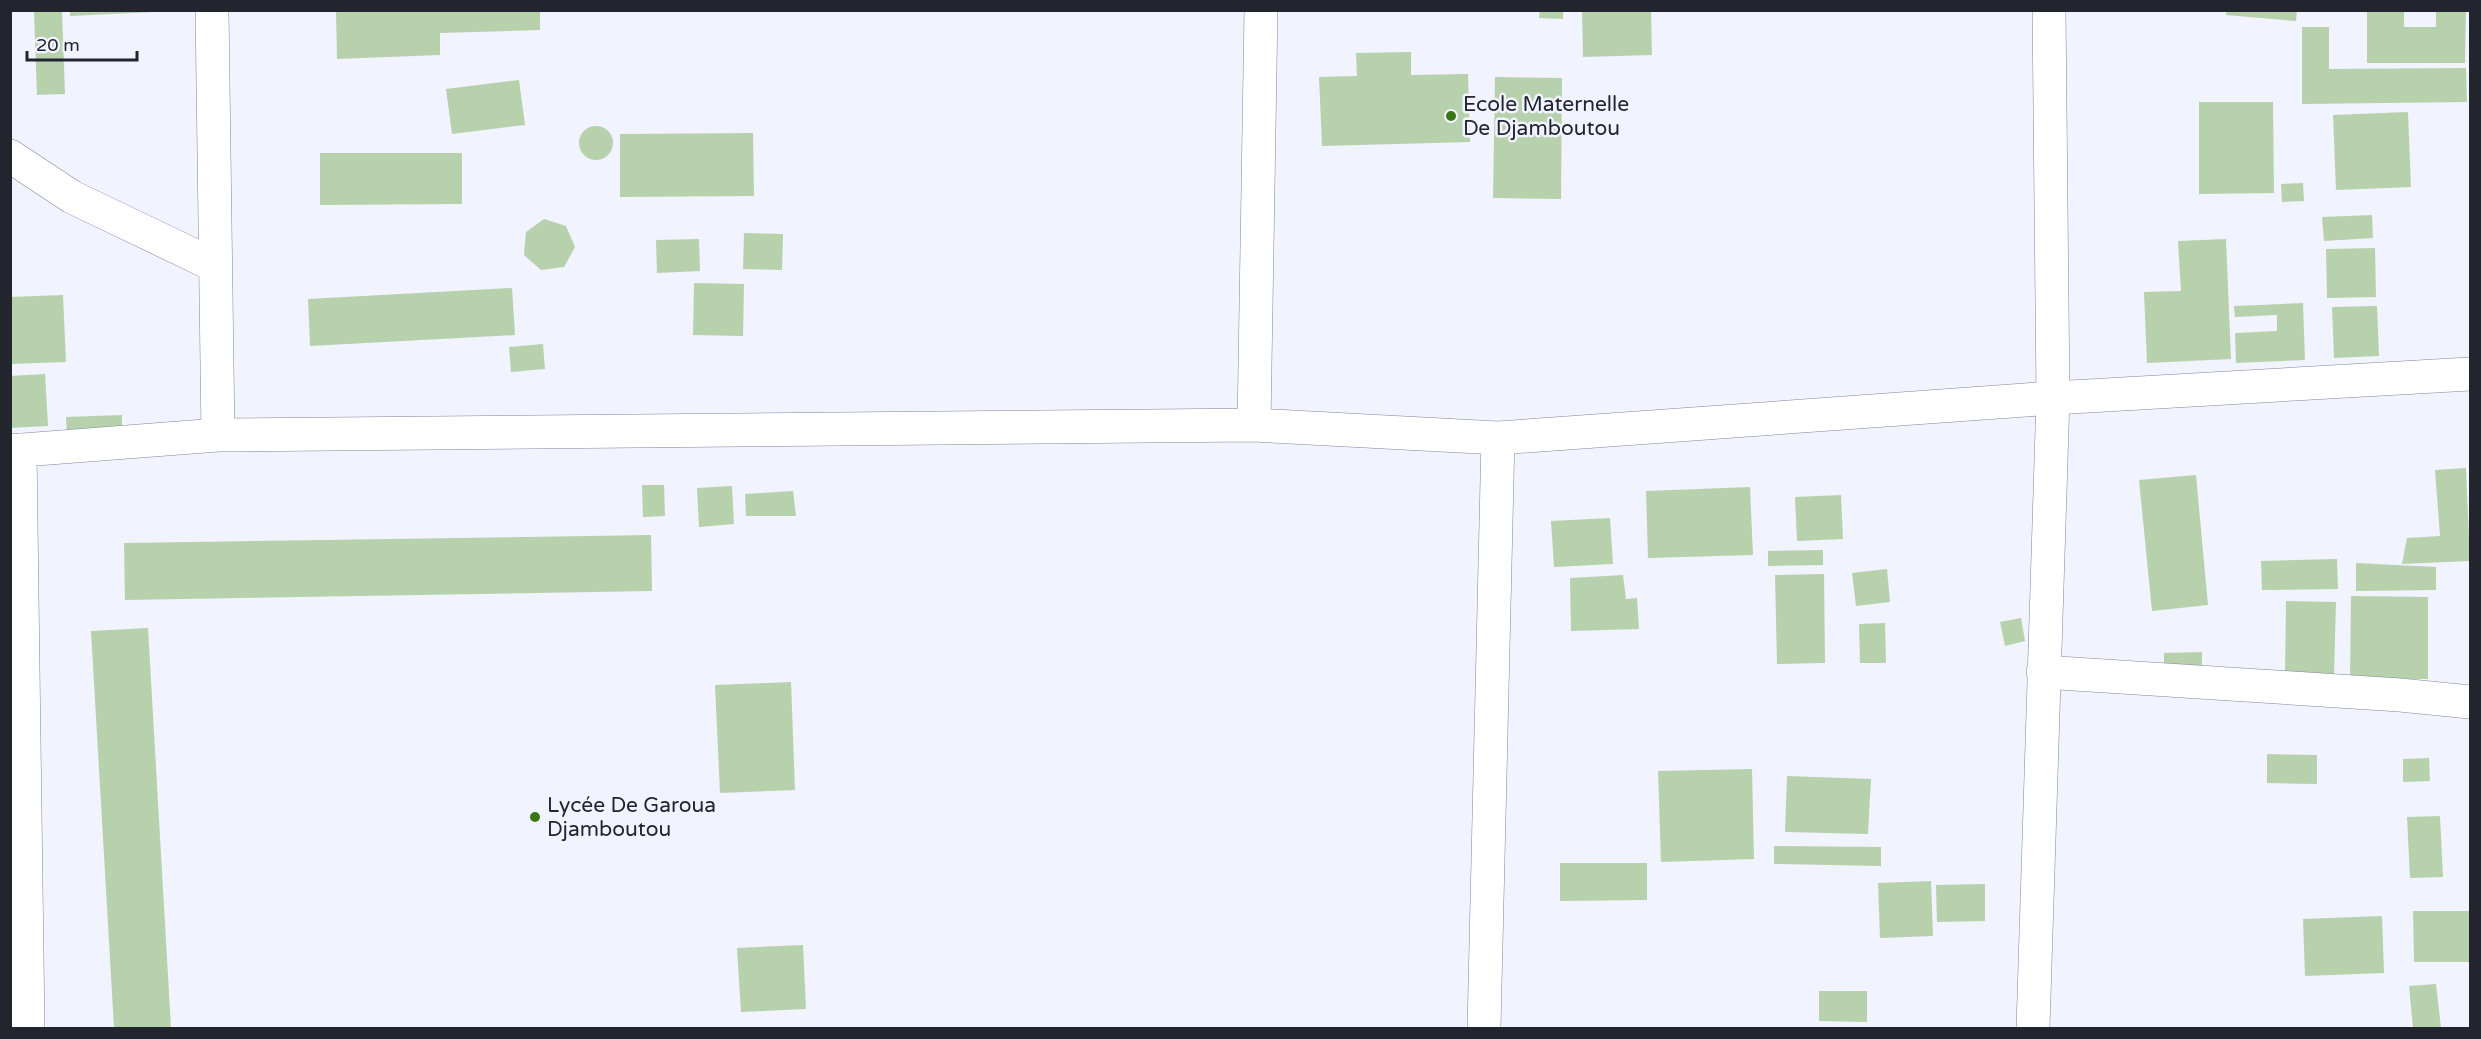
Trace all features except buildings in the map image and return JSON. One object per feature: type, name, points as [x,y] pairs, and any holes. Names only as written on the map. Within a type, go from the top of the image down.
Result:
[{"type":"street","points":[[212,10],[218,435]]},
{"type":"street","points":[[1254,425],[1261,10]]},
{"type":"street","points":[[2033,1029],[2053,398],[2049,10]]},
{"type":"street","points":[[10,156],[72,197],[216,266]]},
{"type":"street","points":[[28,1029],[15,450],[218,435],[1254,425],[1498,438],[2053,398],[2470,374]]},
{"type":"street","points":[[1484,1029],[1498,438]]},
{"type":"street","points":[[2043,672],[2400,695],[2470,702]]},
{"type":"place","name":"Ecole Maternelle De Djamboutou","points":[[1451,116]]},
{"type":"place","name":"Lycée De Garoua Djamboutou","points":[[535,817]]}]
